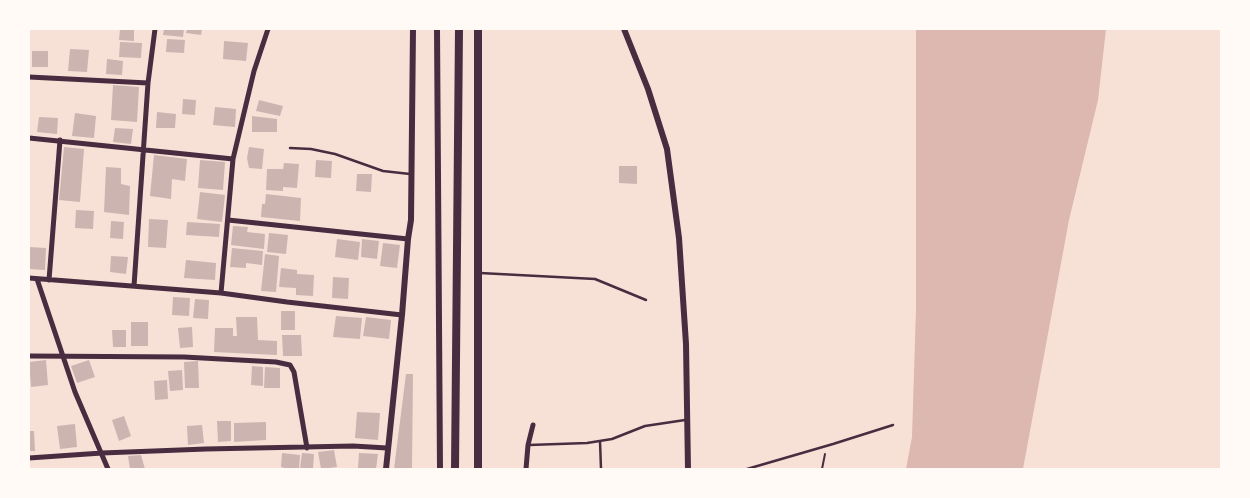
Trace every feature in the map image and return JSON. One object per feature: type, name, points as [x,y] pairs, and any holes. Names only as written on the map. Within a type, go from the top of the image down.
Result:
[{"type":"highway","points":[[455,469],[459,29]]},
{"type":"highway","points":[[478,29],[478,469]]},
{"type":"street","points":[[134,286],[148,83],[155,29]]},
{"type":"street","points":[[221,293],[233,159],[254,71],[268,29]]},
{"type":"street","points":[[386,469],[411,220],[413,29]]},
{"type":"street","points":[[437,29],[440,469]]},
{"type":"street","points":[[624,29],[648,89],[667,149],[679,238],[686,344],[688,469]]},
{"type":"street","points":[[29,77],[148,83]]},
{"type":"street","points":[[29,138],[233,159]]},
{"type":"street","points":[[49,280],[60,140]]},
{"type":"street","points":[[228,220],[408,239]]},
{"type":"street","points":[[29,278],[221,293],[402,315]]},
{"type":"street","points":[[37,278],[61,355],[108,469]]},
{"type":"street","points":[[29,356],[184,357],[276,362],[290,365],[294,372],[307,448]]},
{"type":"street","points":[[526,469],[528,445],[533,425]]},
{"type":"street","points":[[29,458],[206,449],[353,446],[387,448]]},
{"type":"lane","points":[[290,148],[311,149],[335,154],[383,170],[412,175]]},
{"type":"lane","points":[[478,273],[595,279],[646,300]]},
{"type":"lane","points":[[528,445],[600,441],[612,439],[645,426],[687,420]]},
{"type":"lane","points":[[747,469],[893,425]]},
{"type":"lane","points":[[600,441],[601,469]]},
{"type":"path","points":[[822,469],[826,446]]},
{"type":"shaded area","points":[[916,29],[1106,29],[1098,100],[1069,220],[1023,469],[906,469],[912,437],[916,309]]},
{"type":"building","points":[[120,29],[134,29],[134,41],[119,40]]},
{"type":"building","points":[[164,29],[184,29],[183,37],[163,35]]},
{"type":"building","points":[[187,29],[202,29],[201,35],[186,33]]},
{"type":"building","points":[[167,39],[185,40],[184,53],[166,52]]},
{"type":"building","points":[[224,41],[248,43],[246,61],[223,59]]},
{"type":"building","points":[[120,42],[142,43],[141,58],[119,57]]},
{"type":"building","points":[[70,49],[89,50],[87,72],[68,71]]},
{"type":"building","points":[[32,51],[48,51],[48,67],[32,67]]},
{"type":"building","points":[[107,59],[123,61],[122,75],[106,74]]},
{"type":"building","points":[[113,85],[139,87],[137,122],[111,120]]},
{"type":"building","points":[[183,99],[196,100],[195,115],[182,114]]},
{"type":"building","points":[[259,100],[283,106],[280,116],[256,111]]},
{"type":"building","points":[[215,107],[236,109],[235,127],[213,125]]},
{"type":"building","points":[[157,112],[176,114],[175,128],[156,128]]},
{"type":"building","points":[[75,113],[96,116],[94,138],[72,136]]},
{"type":"building","points":[[252,116],[277,119],[277,132],[252,132]]},
{"type":"building","points":[[39,117],[58,118],[57,134],[37,132]]},
{"type":"building","points":[[115,128],[133,129],[131,144],[113,142]]},
{"type":"building","points":[[64,147],[84,149],[80,202],[59,200]]},
{"type":"building","points":[[249,147],[264,149],[262,169],[249,168],[247,158]]},
{"type":"building","points":[[154,155],[187,159],[185,181],[172,179],[171,199],[150,196]]},
{"type":"building","points":[[200,160],[225,162],[223,190],[198,188]]},
{"type":"building","points":[[316,160],[332,161],[331,178],[315,177]]},
{"type":"building","points":[[284,163],[299,164],[297,188],[283,187],[283,191],[266,190],[267,169],[283,169]]},
{"type":"building","points":[[619,166],[637,166],[637,184],[619,183]]},
{"type":"building","points":[[106,167],[121,168],[121,184],[130,186],[129,215],[104,212]]},
{"type":"building","points":[[357,174],[372,174],[371,192],[356,191]]},
{"type":"building","points":[[200,192],[225,195],[222,222],[197,219]]},
{"type":"building","points":[[266,194],[301,198],[300,221],[261,217],[262,204],[265,204]]},
{"type":"building","points":[[76,210],[94,211],[93,229],[75,228]]},
{"type":"building","points":[[149,219],[168,220],[166,248],[148,247]]},
{"type":"building","points":[[111,221],[124,222],[123,239],[110,238]]},
{"type":"building","points":[[187,222],[220,224],[219,237],[186,235]]},
{"type":"building","points":[[233,226],[248,227],[247,232],[265,234],[264,249],[231,245]]},
{"type":"building","points":[[269,233],[288,235],[286,254],[267,252]]},
{"type":"building","points":[[337,239],[360,242],[358,260],[335,257]]},
{"type":"building","points":[[362,239],[379,241],[377,259],[361,257]]},
{"type":"building","points":[[383,243],[400,245],[397,268],[380,266]]},
{"type":"building","points":[[29,247],[46,248],[45,270],[29,269]]},
{"type":"building","points":[[232,248],[263,251],[262,265],[246,263],[246,268],[230,267]]},
{"type":"building","points":[[265,254],[279,256],[276,292],[261,291]]},
{"type":"building","points":[[111,256],[128,257],[126,274],[110,272]]},
{"type":"building","points":[[186,260],[216,263],[215,280],[184,278]]},
{"type":"building","points":[[281,268],[297,270],[297,274],[314,275],[313,296],[296,295],[296,288],[279,287]]},
{"type":"building","points":[[333,277],[349,278],[348,299],[332,298]]},
{"type":"building","points":[[173,297],[190,298],[189,316],[172,315]]},
{"type":"building","points":[[195,299],[209,300],[208,319],[193,318]]},
{"type":"building","points":[[281,311],[295,311],[295,330],[281,330]]},
{"type":"building","points":[[336,316],[362,318],[360,339],[333,337]]},
{"type":"building","points":[[236,317],[257,317],[258,340],[277,341],[277,355],[214,352],[215,328],[233,328],[233,336],[237,336]]},
{"type":"building","points":[[366,317],[391,320],[389,339],[363,336]]},
{"type":"building","points":[[131,322],[148,322],[148,346],[131,346]]},
{"type":"building","points":[[192,327],[193,347],[180,348],[178,328]]},
{"type":"building","points":[[112,330],[126,330],[126,347],[113,347]]},
{"type":"building","points":[[282,335],[301,335],[302,356],[283,356]]},
{"type":"building","points":[[46,360],[48,385],[31,387],[29,362]]},
{"type":"building","points":[[89,360],[95,377],[77,383],[71,366]]},
{"type":"building","points":[[198,361],[199,388],[185,388],[184,362]]},
{"type":"building","points":[[252,366],[263,367],[263,386],[251,385]]},
{"type":"building","points":[[265,367],[280,368],[280,388],[264,388]]},
{"type":"building","points":[[182,370],[183,390],[170,391],[168,371]]},
{"type":"building","points":[[406,374],[413,374],[412,469],[394,469]]},
{"type":"building","points":[[167,380],[168,399],[155,400],[154,381]]},
{"type":"building","points":[[357,412],[380,413],[378,440],[355,438]]},
{"type":"building","points":[[124,416],[131,436],[119,441],[112,420]]},
{"type":"building","points":[[217,421],[231,421],[231,441],[218,442]]},
{"type":"building","points":[[266,422],[266,440],[234,442],[234,423]]},
{"type":"building","points":[[75,424],[77,447],[60,449],[57,426]]},
{"type":"building","points":[[202,425],[204,443],[188,445],[187,426]]},
{"type":"building","points":[[29,431],[34,431],[35,451],[29,451]]},
{"type":"building","points":[[334,450],[337,467],[321,469],[318,452]]},
{"type":"building","points":[[282,453],[300,455],[299,469],[281,467]]},
{"type":"building","points":[[302,453],[314,454],[313,469],[300,469]]},
{"type":"building","points":[[359,453],[378,454],[376,469],[358,468]]},
{"type":"building","points":[[141,455],[145,469],[130,469],[128,456]]}]
